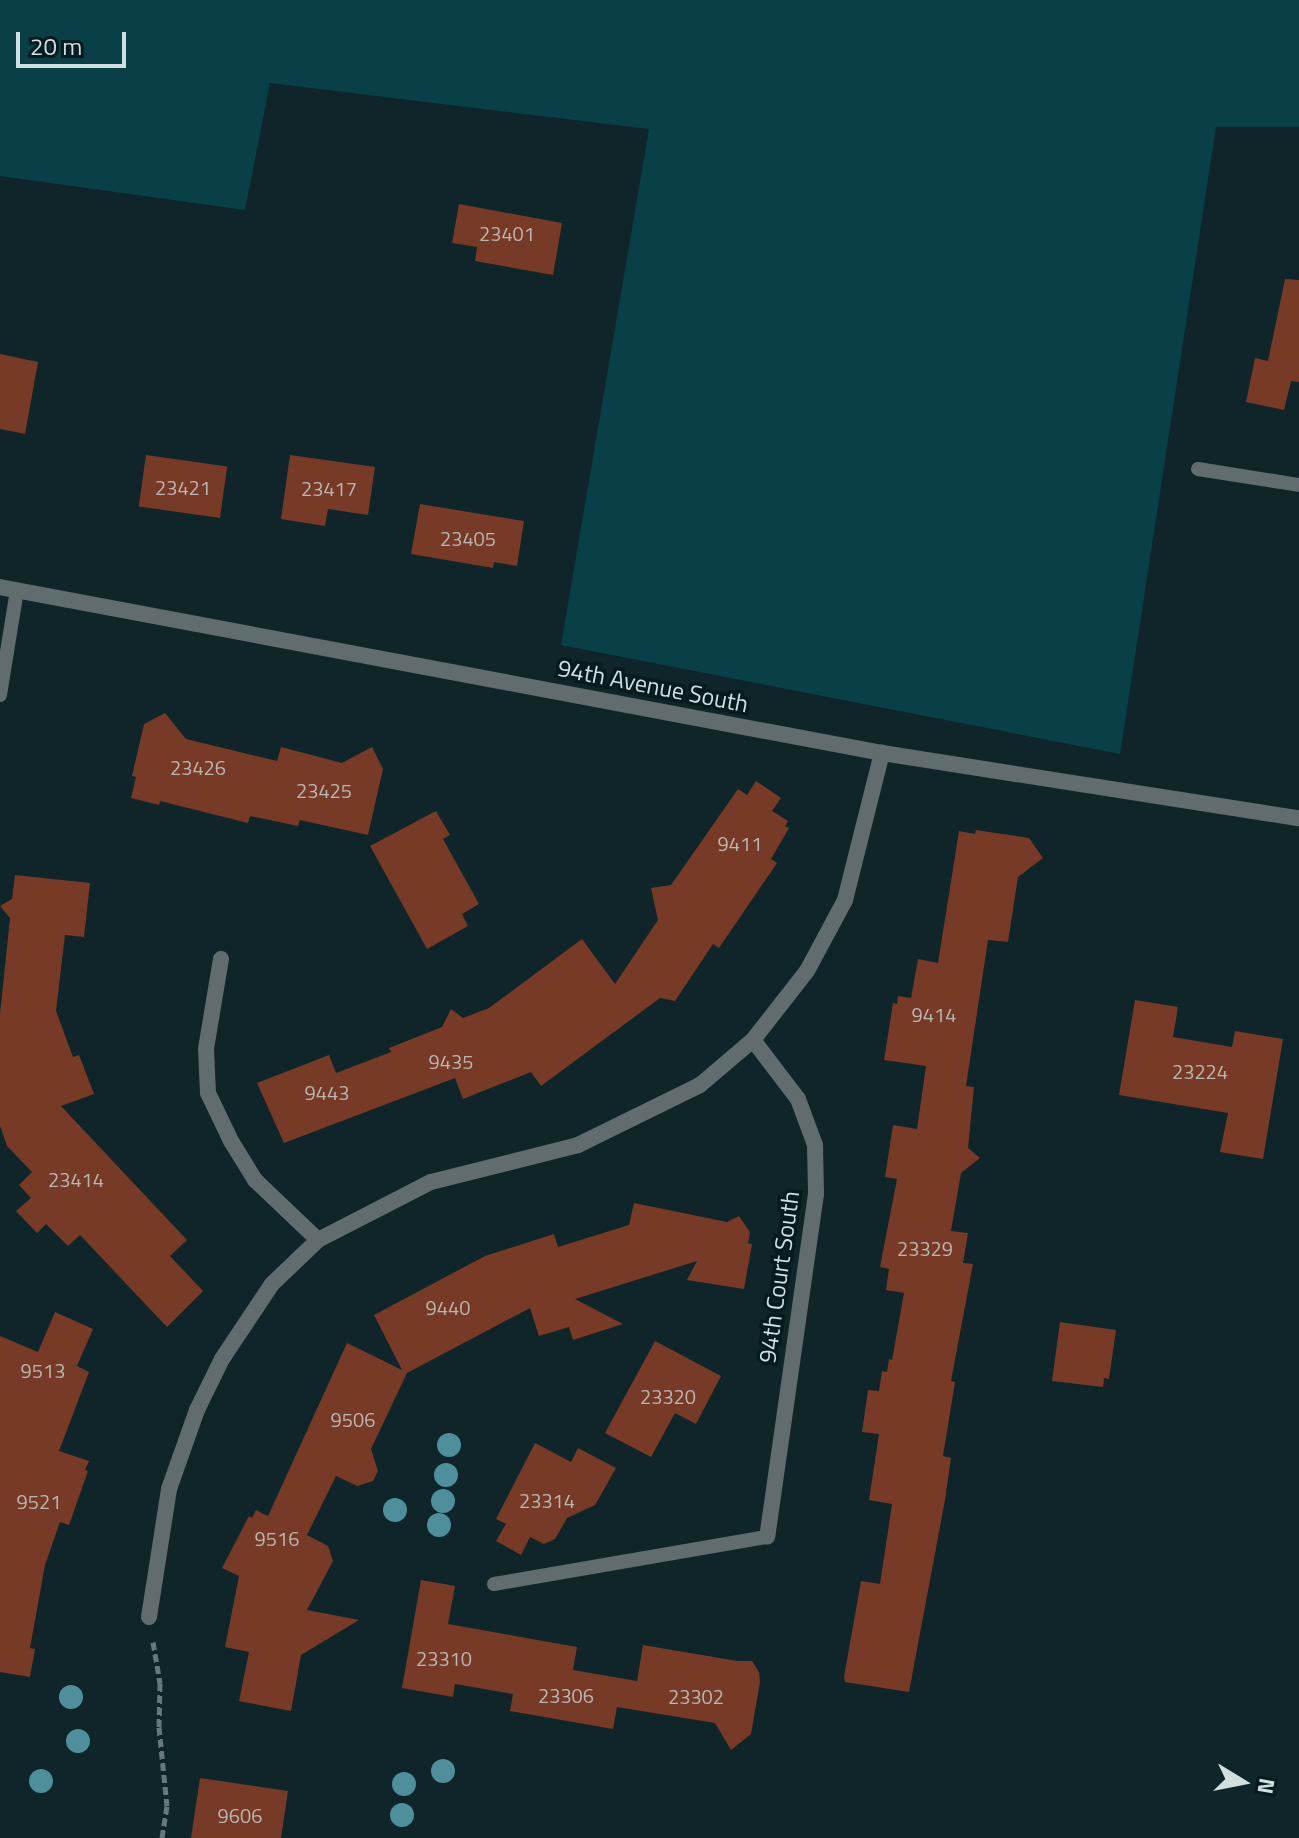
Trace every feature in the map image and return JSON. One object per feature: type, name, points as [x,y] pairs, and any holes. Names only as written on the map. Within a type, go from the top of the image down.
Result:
[{"type":"street","name":"94th Avenue South","points":[[0,587],[882,753],[1299,818]]},
{"type":"street","points":[[149,1617],[169,1489],[197,1410],[222,1359],[272,1284],[318,1240],[431,1182],[578,1145],[700,1085],[753,1040],[807,971],[845,900],[882,753]]},
{"type":"street","points":[[221,959],[206,1049],[208,1093],[231,1141],[255,1180],[318,1240]]},
{"type":"street","name":"94th Court South","points":[[753,1040],[798,1099],[815,1145],[816,1194],[767,1537]]},
{"type":"lane","points":[[1198,469],[1299,485]]},
{"type":"lane","points":[[0,695],[17,590]]},
{"type":"lane","points":[[494,1584],[767,1537]]},
{"type":"path","points":[[149,1617],[160,1683],[159,1727],[167,1806],[162,1838]]},
{"type":"shaded area","points":[[0,0],[1299,0],[1299,127],[1216,127],[1120,754],[561,645],[649,129],[270,83],[245,210],[0,176]]},
{"type":"building","points":[[459,204],[562,223],[553,275],[475,261],[477,247],[452,243]]},
{"type":"building","points":[[1285,279],[1299,280],[1299,382],[1291,381],[1284,410],[1246,402],[1255,358],[1268,361]]},
{"type":"building","points":[[0,354],[38,362],[25,434],[0,429]]},
{"type":"building","points":[[146,455],[227,466],[220,518],[139,506]]},
{"type":"building","points":[[290,455],[375,467],[368,515],[328,509],[325,526],[281,519]]},
{"type":"building","points":[[420,504],[524,521],[517,566],[494,562],[493,568],[411,554]]},
{"type":"building","points":[[165,713],[186,739],[277,761],[281,747],[342,763],[372,747],[383,769],[368,835],[300,820],[298,826],[250,816],[248,823],[160,801],[159,805],[131,798],[136,777],[132,776],[144,724]]},
{"type":"building","points":[[756,781],[781,798],[772,811],[788,821],[785,826],[789,828],[771,859],[777,863],[719,948],[713,944],[675,1001],[660,998],[541,1086],[531,1072],[463,1099],[455,1078],[284,1143],[257,1083],[329,1055],[336,1073],[391,1052],[389,1048],[442,1027],[451,1009],[463,1018],[489,1008],[582,939],[615,984],[658,920],[651,888],[671,885],[738,789],[747,795]]},
{"type":"building","points":[[436,811],[450,835],[443,839],[479,904],[462,914],[468,926],[427,949],[370,846]]},
{"type":"building","points":[[976,830],[1029,838],[1043,858],[1018,877],[1008,942],[988,940],[966,1086],[974,1087],[968,1148],[980,1158],[961,1173],[951,1231],[968,1233],[963,1263],[973,1264],[951,1381],[955,1382],[943,1456],[951,1458],[945,1500],[909,1692],[845,1682],[844,1677],[861,1581],[880,1584],[892,1504],[869,1500],[879,1434],[862,1432],[868,1390],[879,1391],[882,1371],[887,1372],[889,1359],[892,1360],[904,1293],[886,1290],[889,1269],[880,1267],[897,1179],[885,1177],[893,1125],[917,1129],[926,1066],[884,1060],[893,1003],[897,1004],[898,996],[911,998],[918,959],[938,963],[959,831],[975,834]]},
{"type":"building","points":[[15,875],[90,883],[84,937],[65,935],[56,1011],[73,1057],[79,1055],[94,1094],[61,1106],[187,1240],[170,1256],[203,1291],[167,1327],[80,1235],[68,1246],[46,1224],[37,1233],[16,1211],[31,1198],[19,1185],[32,1172],[7,1146],[0,1126],[0,1014],[10,918],[0,906],[12,899]]},
{"type":"building","points":[[1135,1000],[1178,1007],[1173,1037],[1232,1047],[1235,1031],[1283,1039],[1263,1159],[1220,1152],[1228,1113],[1119,1095]]},
{"type":"building","points":[[634,1203],[727,1222],[739,1216],[750,1232],[748,1243],[752,1244],[744,1289],[687,1280],[697,1261],[575,1299],[623,1324],[573,1340],[569,1327],[539,1336],[530,1308],[407,1373],[371,1449],[378,1471],[373,1481],[357,1486],[336,1476],[307,1535],[328,1546],[333,1561],[307,1610],[359,1620],[301,1655],[291,1711],[239,1701],[249,1652],[225,1647],[239,1576],[222,1568],[249,1516],[252,1518],[256,1510],[268,1516],[347,1343],[402,1370],[374,1315],[485,1256],[554,1234],[558,1247],[629,1225]]},
{"type":"building","points":[[55,1312],[93,1329],[77,1366],[89,1372],[59,1451],[89,1461],[69,1525],[60,1522],[45,1565],[30,1648],[35,1649],[30,1677],[0,1672],[0,1336],[38,1352]]},
{"type":"building","points":[[1060,1322],[1116,1330],[1109,1379],[1104,1378],[1103,1387],[1052,1381]]},
{"type":"building","points":[[655,1341],[721,1376],[696,1424],[675,1413],[651,1457],[605,1433]]},
{"type":"building","points":[[535,1443],[571,1462],[578,1448],[616,1468],[595,1505],[567,1518],[555,1539],[544,1544],[530,1537],[521,1555],[496,1541],[506,1524],[496,1519]]},
{"type":"building","points":[[421,1580],[455,1586],[448,1624],[577,1647],[573,1670],[637,1681],[643,1645],[752,1661],[759,1672],[760,1682],[751,1734],[731,1750],[715,1723],[617,1707],[613,1729],[510,1711],[513,1694],[455,1684],[453,1697],[402,1688]]},
{"type":"building","points":[[200,1778],[288,1791],[281,1838],[191,1838]]}]
